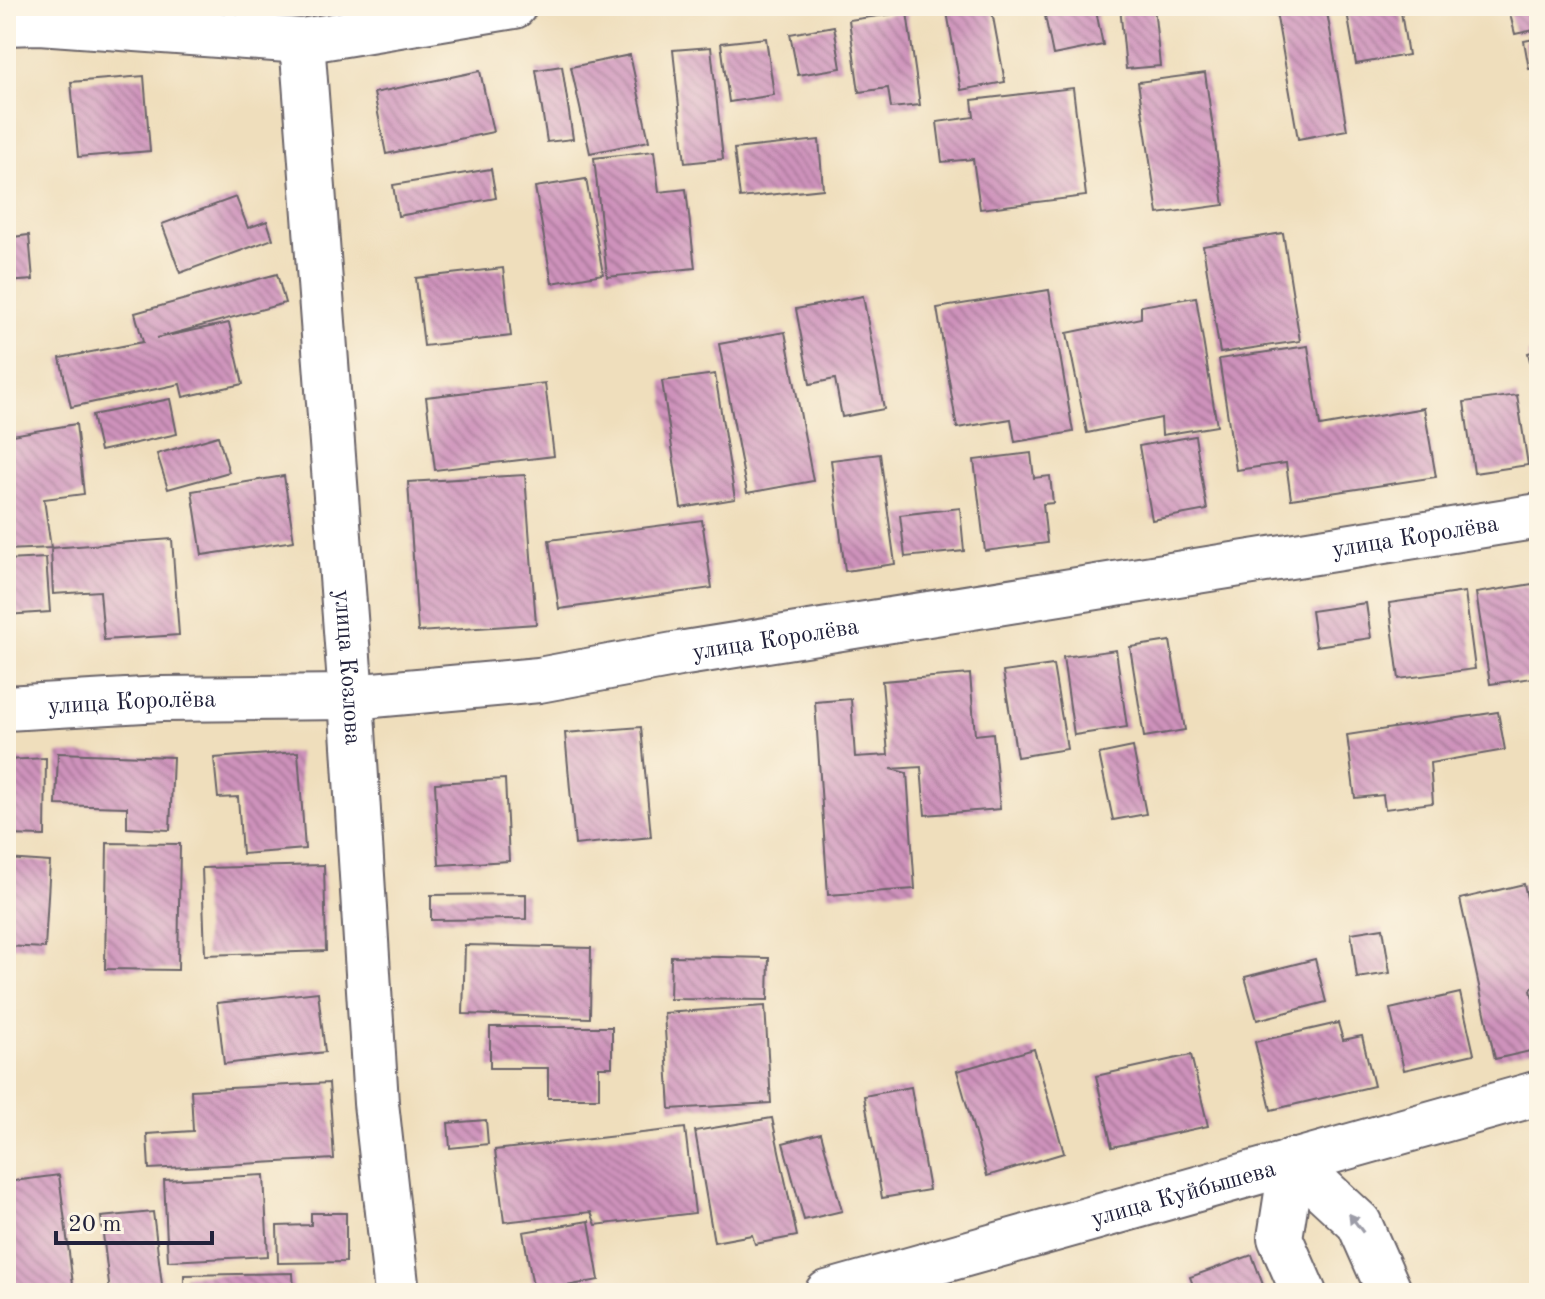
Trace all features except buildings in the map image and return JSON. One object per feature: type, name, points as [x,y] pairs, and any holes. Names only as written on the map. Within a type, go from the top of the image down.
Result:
[{"type":"street","points":[[25,17],[302,41],[514,6]]},
{"type":"street","name":"улица Козлова","points":[[302,41],[351,697],[376,1103],[397,1293]]},
{"type":"street","name":"улица Королёва","points":[[6,708],[161,699],[351,697],[539,680],[694,652],[1539,516]]},
{"type":"street","name":"улица Куйбышева","points":[[827,1293],[1539,1093]]},
{"type":"street","points":[[1292,1161],[1280,1238],[1304,1293]]},
{"type":"street","points":[[1292,1161],[1359,1223],[1390,1293]]}]
